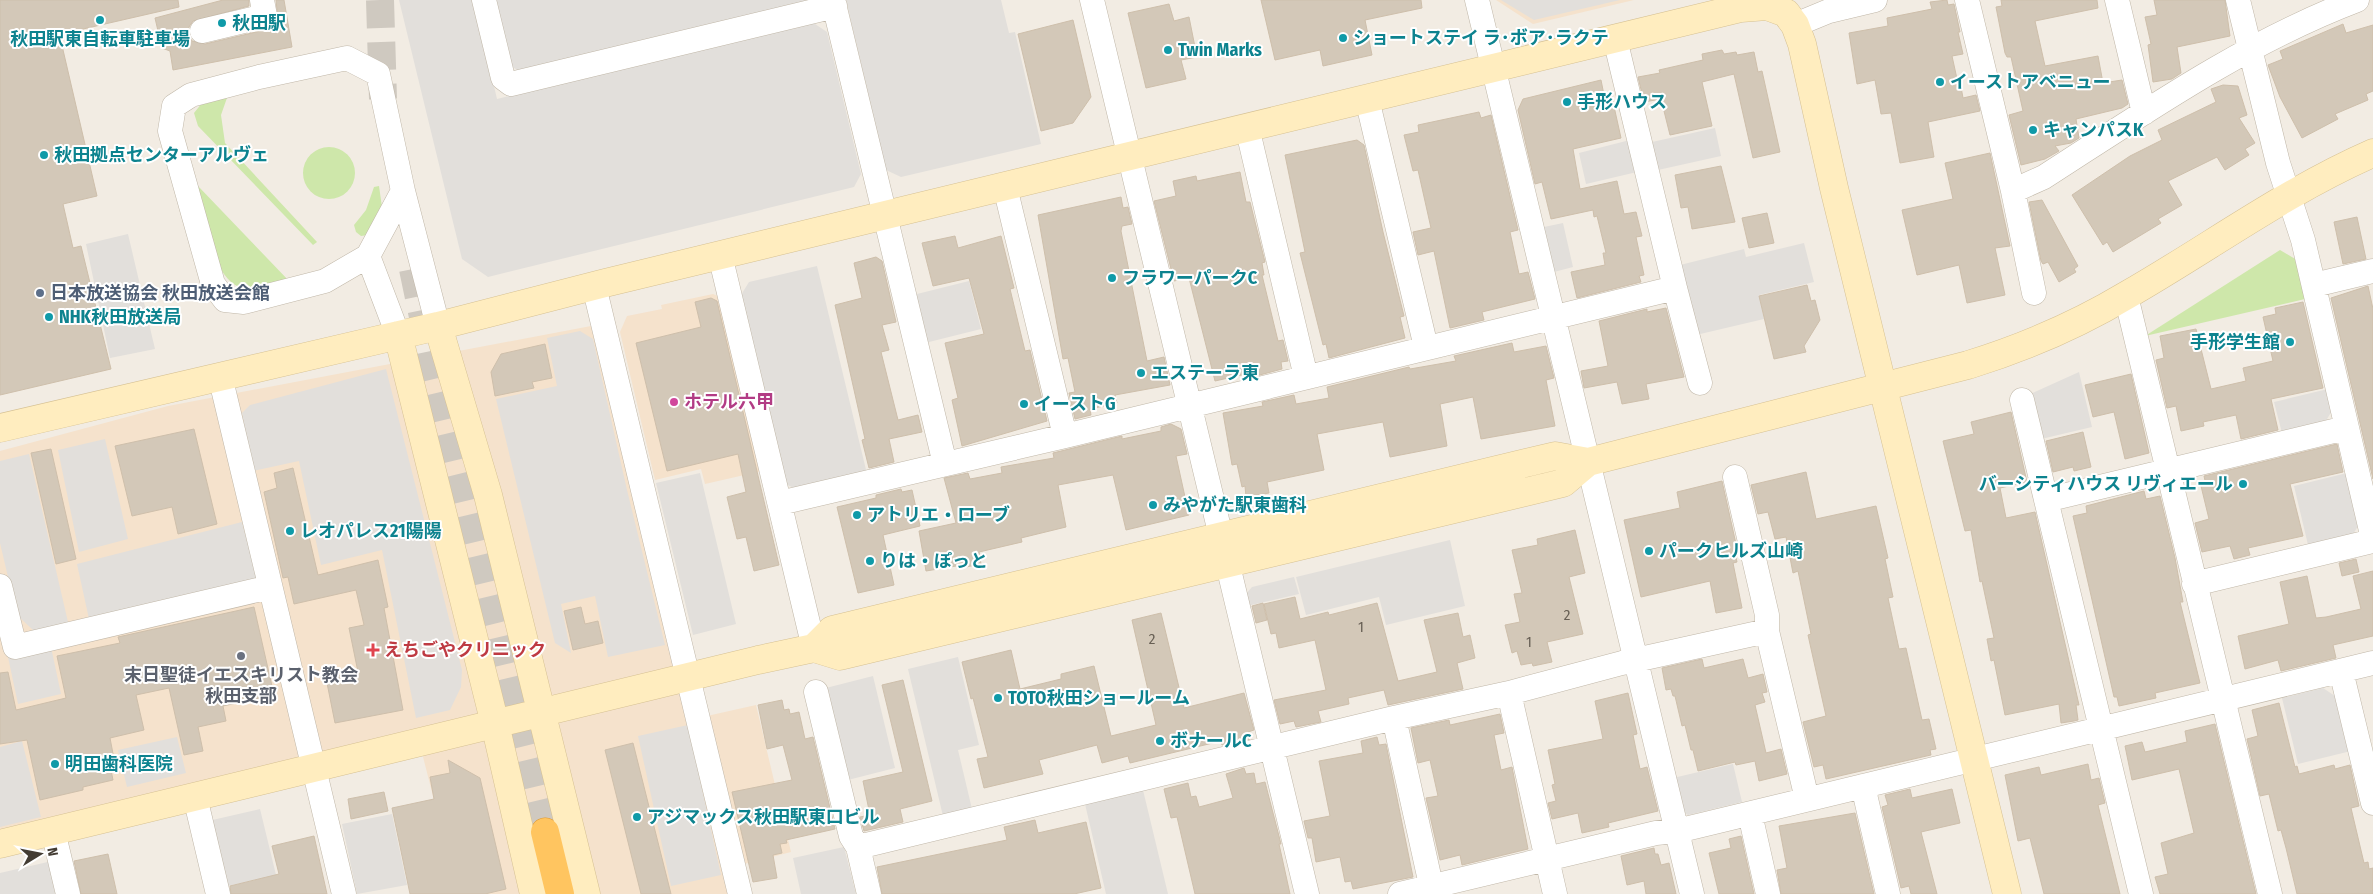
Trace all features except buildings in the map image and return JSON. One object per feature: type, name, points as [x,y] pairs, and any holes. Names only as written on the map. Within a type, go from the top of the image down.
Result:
[{"type":"highway","points":[[545,832],[560,894]]},
{"type":"street","points":[[202,31],[265,16],[262,0]]},
{"type":"street","points":[[484,0],[503,78],[511,84],[834,3],[945,464]]},
{"type":"street","points":[[1092,0],[1307,894]]},
{"type":"street","points":[[1476,0],[1692,894]]},
{"type":"street","points":[[1795,25],[1830,11],[1875,0]]},
{"type":"street","points":[[1967,0],[2013,191],[2034,293]]},
{"type":"street","points":[[2117,0],[2144,112]]},
{"type":"street","points":[[2194,584],[2373,540],[2303,240],[2278,163],[2238,0]]},
{"type":"street","points":[[2013,191],[2044,178],[2144,112],[2250,48],[2293,26],[2356,0]]},
{"type":"street","points":[[0,428],[438,326],[720,255],[1493,67],[1756,6],[1768,6],[1786,13],[1795,25],[1802,44],[2007,894]]},
{"type":"street","points":[[1615,39],[1700,383]]},
{"type":"street","points":[[403,191],[368,256],[324,281],[244,302],[225,300],[213,284],[170,131],[174,106],[191,95],[259,77],[347,58],[378,74],[403,191],[438,326],[488,495],[586,894]]},
{"type":"street","points":[[1367,99],[1426,348]]},
{"type":"street","points":[[1247,127],[1306,377]]},
{"type":"street","points":[[814,648],[832,630],[1555,456],[1588,462],[1884,388],[2010,352],[2083,319],[2126,296],[2288,196],[2323,176],[2373,153]]},
{"type":"street","points":[[1006,186],[1065,436]]},
{"type":"street","points":[[720,255],[814,648]]},
{"type":"street","points":[[368,256],[398,335],[495,724],[534,894]]},
{"type":"street","points":[[2314,285],[2373,271]]},
{"type":"street","points":[[594,286],[740,894]]},
{"type":"street","points":[[780,503],[1675,288]]},
{"type":"street","points":[[2126,296],[2270,894]]},
{"type":"street","points":[[220,376],[344,894]]},
{"type":"street","points":[[2022,400],[2141,894]]},
{"type":"street","points":[[2046,500],[2346,428]]},
{"type":"street","points":[[0,844],[688,677],[814,648],[840,656],[1563,484],[1588,462]]},
{"type":"street","points":[[1735,477],[1767,615],[1767,631],[1808,799]]},
{"type":"street","points":[[0,586],[8,649],[270,587]]},
{"type":"street","points":[[858,847],[1394,718],[1509,693],[1767,631]]},
{"type":"street","points":[[1400,894],[1432,890],[1547,859],[1656,833],[1677,831],[1750,814],[2100,728],[2373,664]]},
{"type":"street","points":[[2341,671],[2373,803]]},
{"type":"street","points":[[816,692],[850,836],[858,847],[869,894]]},
{"type":"street","points":[[1509,693],[1555,894]]},
{"type":"street","points":[[1394,718],[1432,890]]},
{"type":"street","points":[[1862,786],[1888,894]]},
{"type":"street","points":[[195,797],[218,894]]},
{"type":"street","points":[[1750,814],[1768,894]]},
{"type":"street","points":[[53,831],[68,894]]},
{"type":"shaded area","points":[[399,0],[474,0],[497,99],[812,22],[827,32],[861,174],[854,187],[488,277],[462,259]]},
{"type":"shaded area","points":[[492,0],[812,0],[522,73],[508,64]]},
{"type":"shaded area","points":[[846,0],[1001,0],[1009,33],[1015,32],[1041,144],[901,177],[886,170]]},
{"type":"shaded area","points":[[1496,0],[1634,0],[1533,24]]},
{"type":"shaded area","points":[[1501,0],[1620,0],[1534,20]]},
{"type":"shaded area","points":[[1715,128],[1721,156],[1658,170],[1652,142]]},
{"type":"shaded area","points":[[1630,140],[1637,172],[1586,184],[1579,153]]},
{"type":"shaded area","points":[[1563,223],[1573,267],[1554,272],[1544,227]]},
{"type":"shaded area","points":[[128,234],[155,349],[110,358],[86,244]]},
{"type":"shaded area","points":[[1804,243],[1814,282],[1759,295],[1764,319],[1696,335],[1680,265],[1744,249],[1746,257]]},
{"type":"shaded area","points":[[817,266],[867,474],[799,490],[785,484],[741,295],[749,282]]},
{"type":"shaded area","points":[[969,281],[981,329],[925,343],[913,295]]},
{"type":"shaded area","points":[[713,294],[720,297],[762,471],[705,484],[701,469],[655,480],[620,332],[627,316],[662,309],[661,305]]},
{"type":"shaded area","points":[[591,326],[689,720],[756,705],[791,852],[740,865],[746,894],[458,894],[421,749],[0,850],[0,451],[168,406]]},
{"type":"shaded area","points":[[580,331],[593,339],[665,645],[608,657],[595,596],[561,604],[571,653],[555,643],[496,399],[557,386],[547,338]]},
{"type":"shaded area","points":[[386,369],[462,670],[461,687],[450,710],[416,718],[382,550],[321,565],[299,461],[253,471],[242,413],[250,405]]},
{"type":"shaded area","points":[[2079,372],[2092,427],[2037,440],[2026,396]]},
{"type":"shaded area","points":[[2328,389],[2333,409],[2324,424],[2282,433],[2274,402]]},
{"type":"shaded area","points":[[105,439],[128,539],[79,552],[58,450]]},
{"type":"shaded area","points":[[29,454],[68,622],[34,631],[17,615],[0,543],[0,461]]},
{"type":"shaded area","points":[[700,473],[736,624],[693,635],[656,483]]},
{"type":"shaded area","points":[[2347,473],[2360,523],[2350,539],[2309,549],[2294,486]]},
{"type":"shaded area","points":[[242,522],[257,578],[89,619],[77,564]]},
{"type":"shaded area","points":[[1450,540],[1465,606],[1386,625],[1379,597],[1306,615],[1296,577]]},
{"type":"shaded area","points":[[1294,577],[1299,594],[1247,606],[1244,596],[1252,587]]},
{"type":"shaded area","points":[[51,647],[61,694],[18,704],[8,657]]},
{"type":"shaded area","points":[[958,657],[979,745],[958,750],[972,809],[943,816],[908,669]]},
{"type":"shaded area","points":[[873,676],[895,768],[844,781],[822,689]]},
{"type":"shaded area","points":[[2323,688],[2338,698],[2351,751],[2298,764],[2282,698]]},
{"type":"shaded area","points":[[688,725],[721,875],[671,886],[638,736]]},
{"type":"shaded area","points":[[177,737],[186,773],[127,787],[118,750]]},
{"type":"shaded area","points":[[22,741],[41,817],[0,827],[0,747]]},
{"type":"shaded area","points":[[1733,764],[1742,802],[1688,815],[1680,809],[1673,778]]},
{"type":"shaded area","points":[[1143,790],[1168,894],[1106,894],[1085,804]]},
{"type":"shaded area","points":[[260,809],[276,875],[224,887],[208,821]]},
{"type":"shaded area","points":[[392,814],[407,885],[357,894],[342,824]]},
{"type":"shaded area","points":[[844,847],[856,894],[801,894],[793,858]]},
{"type":"shaded area","points":[[52,861],[59,894],[0,894],[0,873]]},
{"type":"green space","points":[[228,95],[221,115],[225,143],[317,242],[313,245],[198,126],[194,113],[202,103]]},
{"type":"green space","points":[[329,147],[343,151],[351,159],[355,173],[351,187],[343,195],[329,199],[315,195],[307,187],[303,173],[307,159],[315,151]]},
{"type":"green space","points":[[198,186],[290,282],[248,289],[235,285],[225,276],[211,247]]},
{"type":"green space","points":[[379,186],[383,214],[368,235],[361,236],[356,232],[354,225],[366,210],[374,187]]},
{"type":"green space","points":[[2280,250],[2297,260],[2305,299],[2145,336]]},
{"type":"tunnel","points":[[380,0],[383,99]]},
{"type":"tunnel","points":[[413,269],[435,374],[545,832]]},
{"type":"place","name":"秋田駅東自転車駐車場","points":[[100,20]]},
{"type":"place","name":"秋田駅","points":[[222,23]]},
{"type":"place","name":"ショートステイ ラ･ボア･ラクテ","points":[[1343,38]]},
{"type":"place","name":"Twin Marks","points":[[1168,50]]},
{"type":"place","name":"イーストアベニュー","points":[[1940,82]]},
{"type":"place","name":"手形ハウス","points":[[1567,102]]},
{"type":"place","name":"キャンパスK","points":[[2033,130]]},
{"type":"place","name":"秋田拠点センターアルヴェ","points":[[44,155]]},
{"type":"place","name":"フラワーパークC","points":[[1112,278]]},
{"type":"place","name":"日本放送協会 秋田放送会館","points":[[40,293]]},
{"type":"place","name":"NHK秋田放送局","points":[[49,317]]},
{"type":"place","name":"手形学生館","points":[[2290,342]]},
{"type":"place","name":"エステーラ東","points":[[1141,373]]},
{"type":"place","name":"ホテル六甲","points":[[674,402]]},
{"type":"place","name":"イーストG","points":[[1024,404]]},
{"type":"place","name":"バーシティハウス リヴィエール","points":[[2243,484]]},
{"type":"place","name":"みやがた駅東歯科","points":[[1153,505]]},
{"type":"place","name":"アトリエ・ローブ","points":[[857,515]]},
{"type":"place","name":"レオパレス21陽陽","points":[[290,531]]},
{"type":"place","name":"パークヒルズ山崎","points":[[1649,551]]},
{"type":"place","name":"りは・ぽっと","points":[[870,561]]},
{"type":"place","name":"えちごやクリニック","points":[[373,650]]},
{"type":"place","name":"末日聖徒イエスキリスト教会 秋田支部","points":[[241,656]]},
{"type":"place","name":"TOTO秋田ショールーム","points":[[998,698]]},
{"type":"place","name":"ボナールC","points":[[1160,741]]},
{"type":"place","name":"明田歯科医院","points":[[55,764]]},
{"type":"place","name":"アジマックス秋田駅東口ビル","points":[[637,817]]}]
